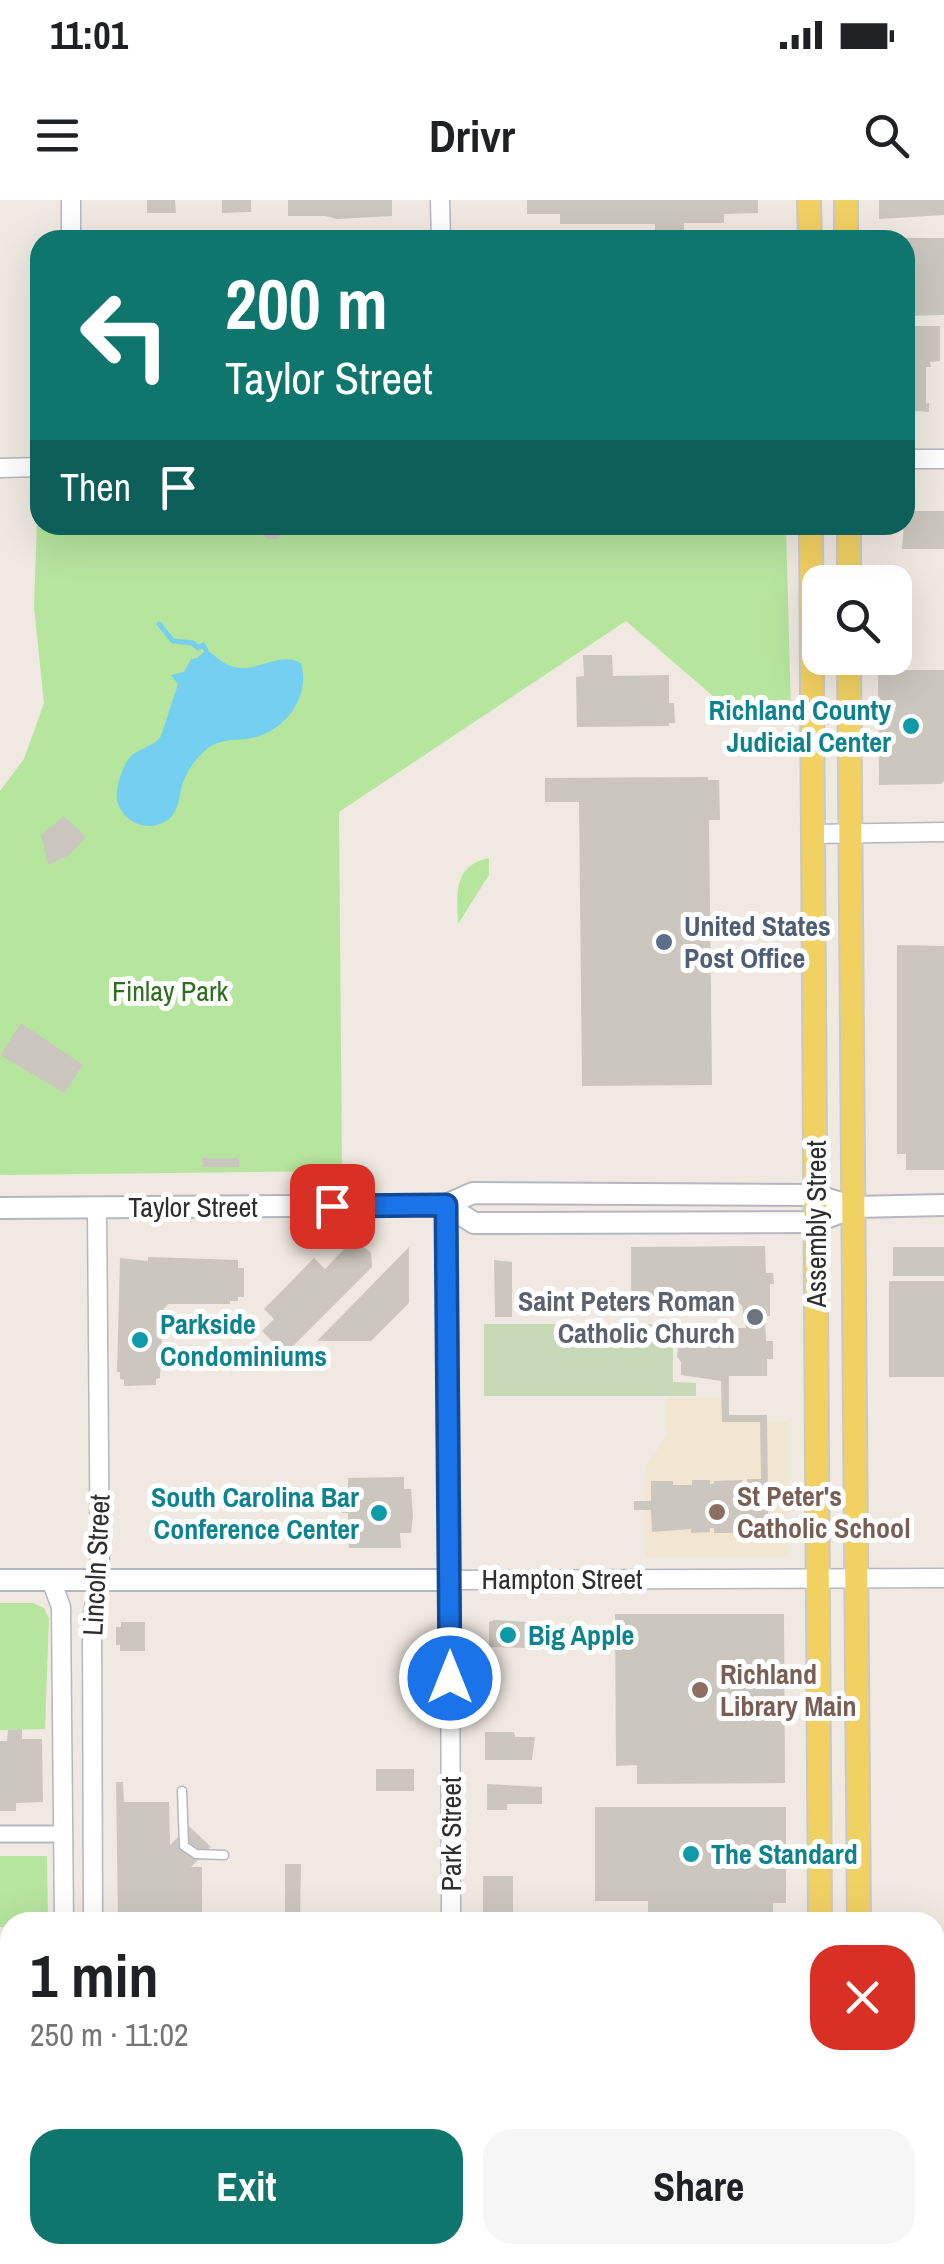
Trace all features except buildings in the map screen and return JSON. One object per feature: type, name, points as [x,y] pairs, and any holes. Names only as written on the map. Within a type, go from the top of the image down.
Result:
[{"type":"main road","points":[[809,200],[810,230]]},
{"type":"main road","points":[[846,200],[846,230]]},
{"type":"main road","name":"Assembly Street","points":[[811,535],[820,1912]]},
{"type":"main road","points":[[848,535],[849,565]]},
{"type":"main road","name":"Assembly Street","points":[[850,675],[859,1912]]},
{"type":"main road","name":"Taylor Street","points":[[0,1208],[446,1205],[473,1193],[816,1195],[854,1207],[944,1205]]},
{"type":"main road","name":"Taylor Street","points":[[446,1205],[474,1222],[816,1222],[854,1207]]},
{"type":"main road","name":"Park Street","points":[[446,1205],[450,1580]]},
{"type":"main road","name":"Hampton Street","points":[[0,1580],[450,1580]]},
{"type":"street","points":[[71,200],[71,230]]},
{"type":"street","points":[[440,200],[440,230]]},
{"type":"street","points":[[915,459],[944,459]]},
{"type":"street","points":[[0,468],[30,467]]},
{"type":"street","points":[[813,834],[944,832]]},
{"type":"street","name":"Lincoln Street","points":[[93,1912],[92,1617],[100,1580],[97,1207]]},
{"type":"street","name":"Hampton Street","points":[[450,1580],[944,1578]]},
{"type":"street","name":"Lincoln Street","points":[[51,1580],[60,1607],[64,1912]]},
{"type":"street","name":"Park Street","points":[[450,1580],[451,1912]]},
{"type":"street","points":[[0,1834],[63,1834]]},
{"type":"lane","points":[[182,1790],[184,1846],[196,1854],[224,1855]]},
{"type":"shaded area","name":"St Peter's Catholic School","points":[[667,1398],[722,1398],[723,1422],[788,1422],[788,1557],[646,1557],[646,1467],[667,1435]]},
{"type":"green space","name":"Finlay Park","points":[[37,535],[786,535],[791,714],[728,709],[626,621],[339,812],[342,1171],[0,1175],[0,791],[24,759],[44,703],[34,607]]},
{"type":"green space","points":[[489,858],[489,875],[458,924],[458,892],[463,874]]},
{"type":"green space","points":[[484,1324],[673,1324],[673,1382],[696,1383],[696,1396],[484,1396]]},
{"type":"green space","points":[[0,1603],[33,1603],[44,1608],[49,1618],[45,1729],[0,1730]]},
{"type":"green space","points":[[0,1856],[47,1856],[48,1912],[0,1912]]},
{"type":"water","points":[[206,650],[234,667],[284,659],[301,663],[299,700],[285,720],[264,734],[212,745],[188,772],[171,817],[151,826],[136,823],[124,814],[117,800],[122,772],[130,758],[161,736],[178,684],[171,675],[184,672],[191,659]]},
{"type":"waterway","points":[[159,624],[173,641],[193,643],[198,648],[203,645],[206,650]]},
{"type":"place","name":"Richland County Judicial Center","points":[[911,726]]},
{"type":"place","name":"United States Post Office","points":[[664,942]]},
{"type":"place","name":"Saint Peters Roman Catholic Church","points":[[755,1317]]},
{"type":"place","name":"Parkside Condominiums","points":[[140,1340]]},
{"type":"place","name":"St Peter's Catholic School","points":[[717,1512]]},
{"type":"place","name":"South Carolina Bar Conference Center","points":[[379,1513]]},
{"type":"place","name":"Big Apple","points":[[508,1635]]},
{"type":"place","name":"Richland Library Main","points":[[700,1690]]},
{"type":"place","name":"The Standard","points":[[691,1854]]},
{"type":"route","points":[[332,1206],[446,1205],[450,1678]]}]
